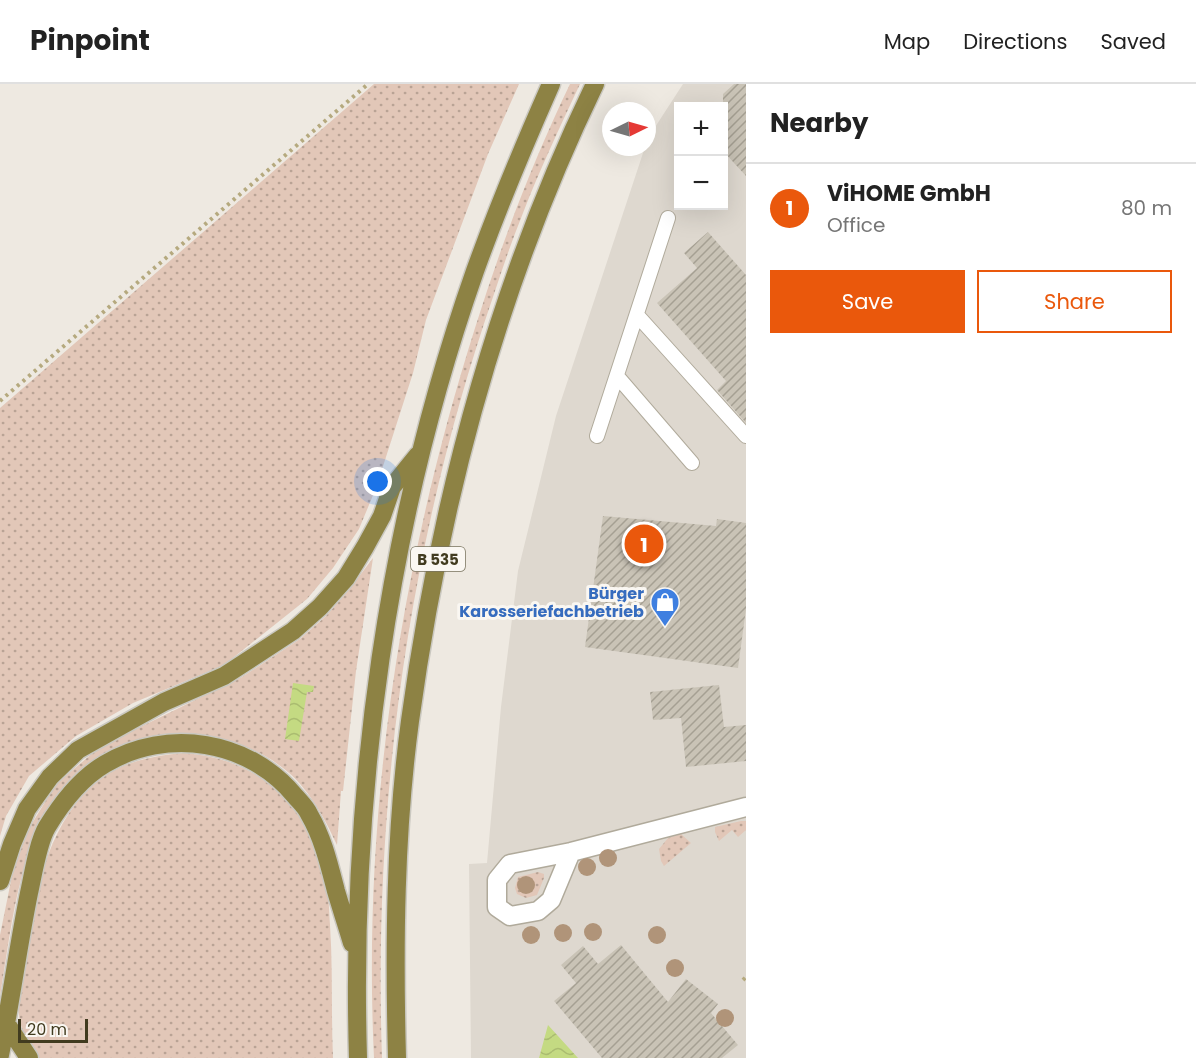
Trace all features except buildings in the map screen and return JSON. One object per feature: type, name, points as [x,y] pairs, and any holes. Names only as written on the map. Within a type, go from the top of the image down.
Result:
[{"type":"highway","name":"B 535","points":[[358,1058],[358,884],[363,808],[377,684],[397,564],[421,451],[452,342],[501,202],[551,84]]},
{"type":"highway","name":"B 535","points":[[397,1058],[395,982],[402,804],[410,723],[428,604],[453,486],[489,355],[540,209],[577,120],[595,84]]},
{"type":"highway","points":[[0,881],[27,809],[50,777],[78,750],[164,702],[224,676],[293,631],[320,607],[346,578],[376,526],[392,487],[421,451]]},
{"type":"highway","points":[[0,1054],[19,941],[33,873],[46,830],[63,804],[82,783],[105,764],[160,745],[185,743],[214,745],[240,754],[267,770],[288,787],[309,812],[321,840],[357,959]]},
{"type":"highway","points":[[6,1023],[28,1058]]},
{"type":"street","points":[[571,852],[746,807]]},
{"type":"lane","points":[[597,436],[668,218]]},
{"type":"lane","points":[[637,315],[746,436]]},
{"type":"lane","points":[[617,376],[692,463]]},
{"type":"path","points":[[0,401],[368,84]]},
{"type":"shaded area","points":[[374,84],[519,84],[488,154],[426,320],[413,373],[376,488],[359,529],[333,568],[307,599],[224,665],[133,703],[76,736],[29,776],[6,816],[0,836],[0,408]]},
{"type":"shaded area","points":[[570,84],[580,84],[543,164],[515,233],[464,387],[439,481],[419,575],[403,671],[391,767],[384,864],[381,961],[382,1058],[374,1058],[372,966],[374,873],[381,781],[392,688],[407,597],[426,506],[475,328],[518,204]]},
{"type":"shaded area","points":[[683,84],[746,84],[746,1058],[471,1058],[469,864],[487,863],[501,707],[518,571],[556,416],[642,156],[656,156],[656,126]]},
{"type":"shaded area","points":[[373,558],[356,671],[343,791],[341,791],[337,845],[308,793],[283,768],[255,751],[225,740],[193,735],[161,736],[130,744],[101,757],[76,776],[54,801],[42,822],[32,845],[17,895],[0,996],[0,935],[13,871],[28,830],[56,784],[94,752],[242,677],[300,639],[326,616]]},
{"type":"shaded area","points":[[183,753],[235,764],[257,776],[276,790],[293,808],[307,829],[317,853],[328,896],[333,1058],[38,1058],[25,1036],[18,1004],[33,909],[45,864],[63,823],[75,804],[91,787],[111,772],[134,762]]},
{"type":"shaded area","points":[[746,821],[746,830],[738,837],[732,830],[719,841],[715,827]]},
{"type":"shaded area","points":[[681,834],[691,843],[664,866],[659,849],[668,838]]},
{"type":"shaded area","points":[[538,872],[544,874],[544,878],[537,895],[526,898],[517,894],[515,888],[518,877]]},
{"type":"water","points":[[293,683],[314,686],[313,692],[307,692],[299,741],[285,739]]},
{"type":"water","points":[[548,1025],[578,1058],[539,1058]]},
{"type":"place","name":"ViHOME GmbH","points":[[644,544]]},
{"type":"place","name":"Bürger Karosseriefachbetrieb","points":[[665,628]]}]
